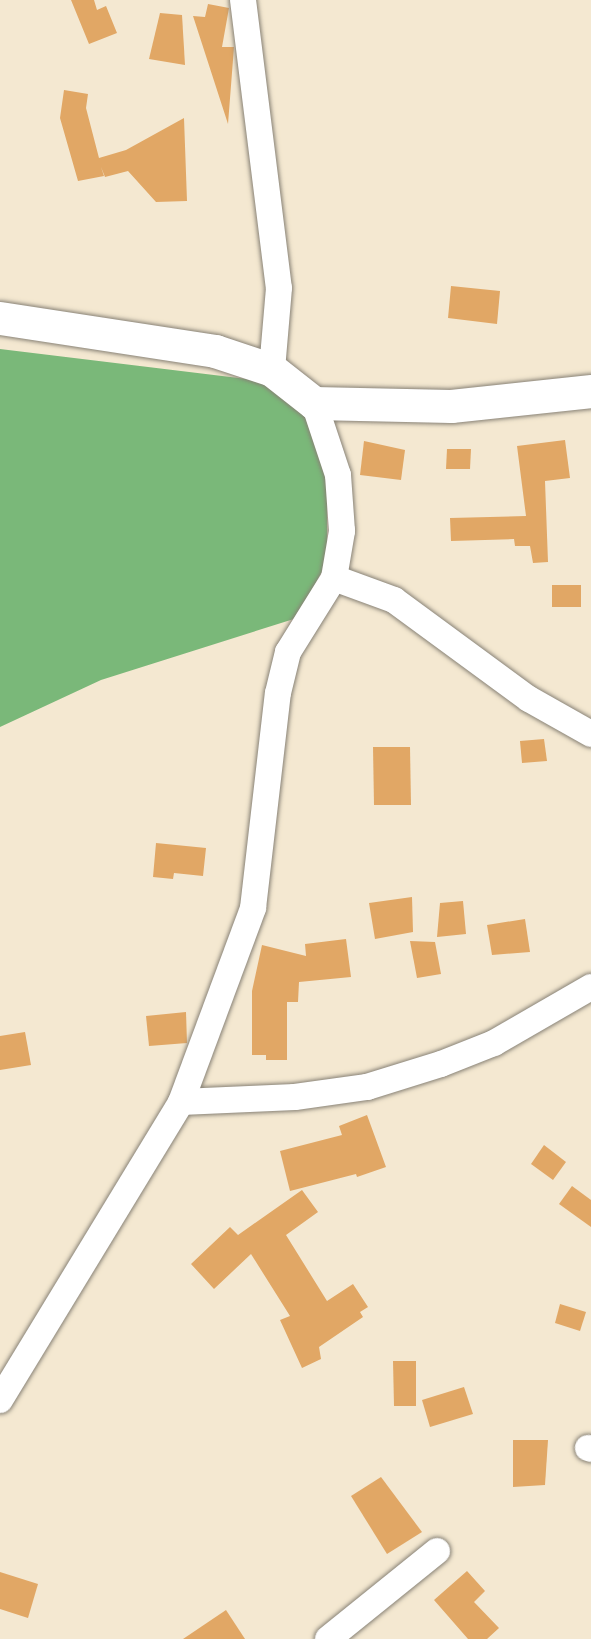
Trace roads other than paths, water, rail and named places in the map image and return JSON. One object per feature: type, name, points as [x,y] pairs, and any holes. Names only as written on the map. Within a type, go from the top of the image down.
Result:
[{"type":"street","points":[[243,0],[279,288],[272,370]]},
{"type":"street","points":[[0,318],[215,351],[272,370],[314,403],[338,475],[342,531],[334,578],[288,652],[267,760],[253,908],[181,1102],[0,1400]]},
{"type":"street","points":[[314,403],[451,406],[591,391]]},
{"type":"street","points":[[334,578],[394,600],[529,699],[591,734]]},
{"type":"street","points":[[181,1102],[295,1097],[367,1087],[441,1064],[494,1042],[591,987]]},
{"type":"street","points":[[328,1639],[437,1551]]}]
